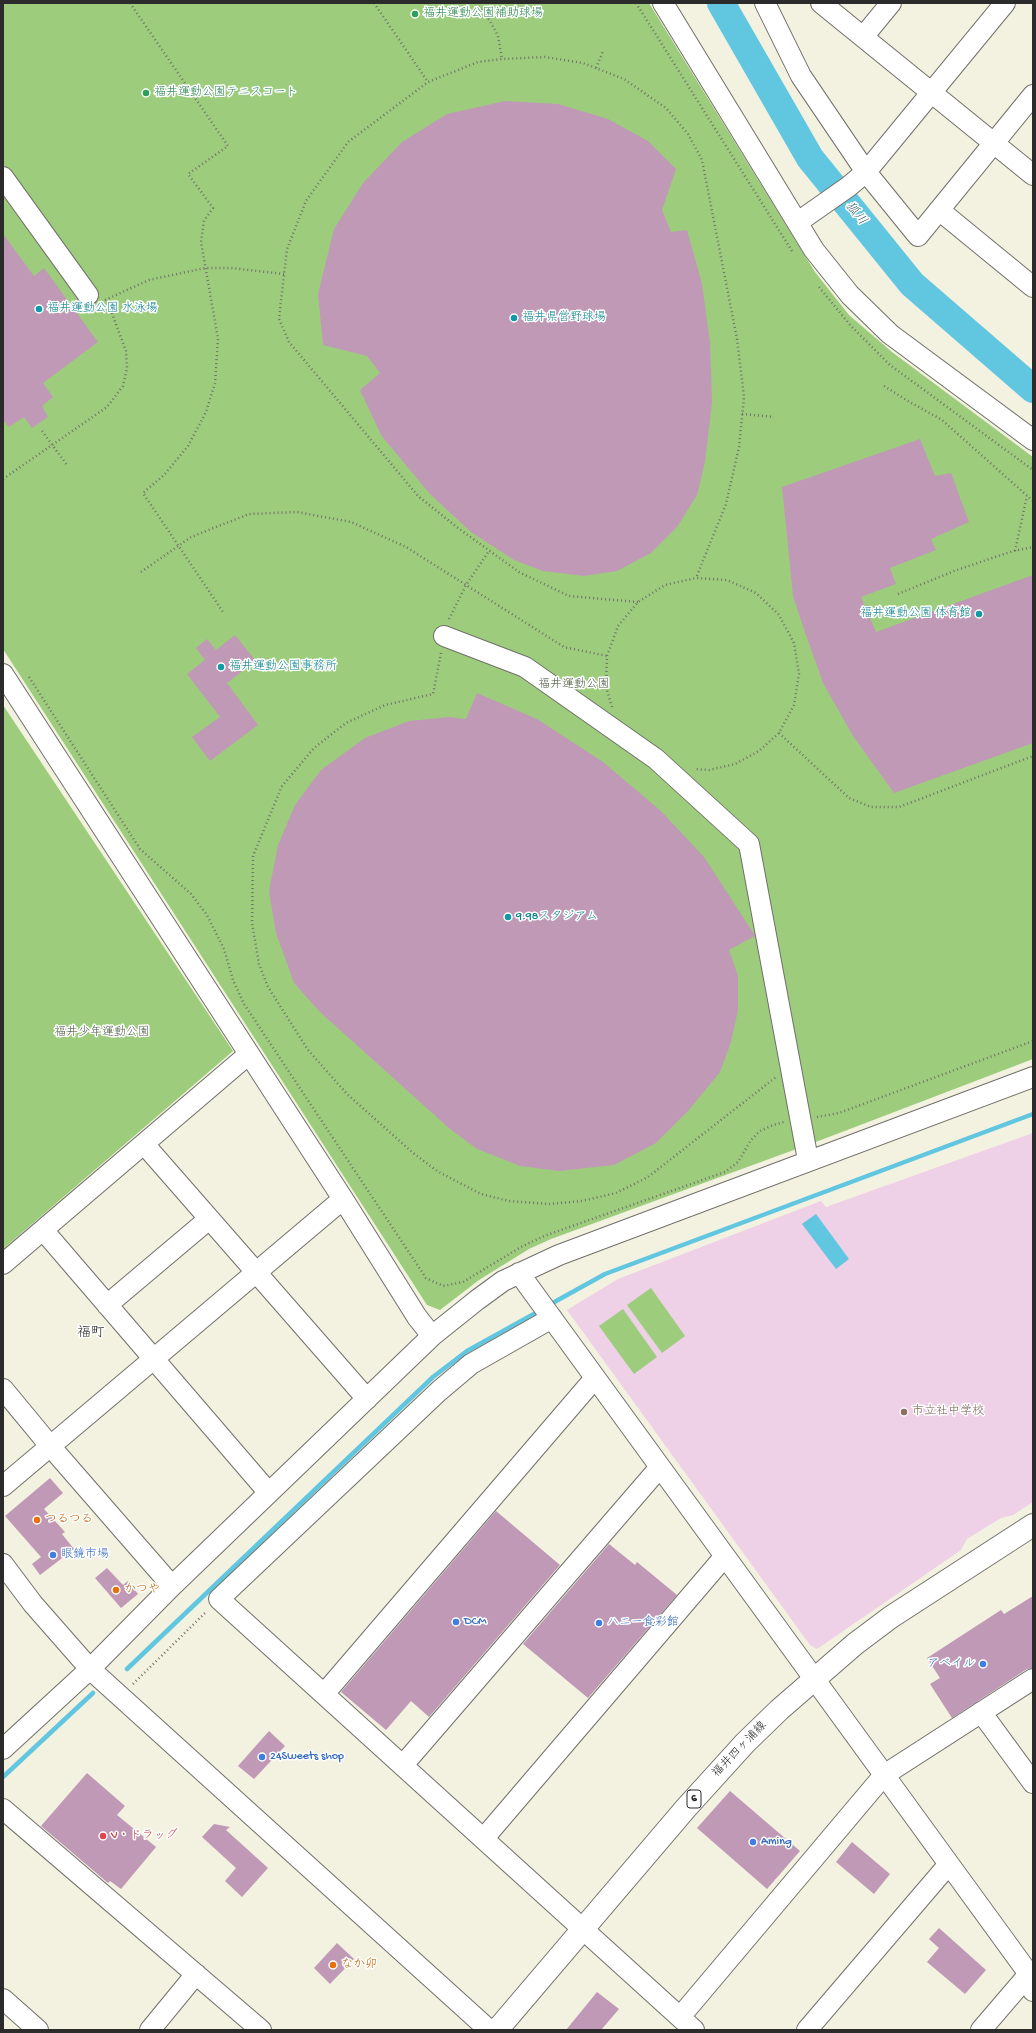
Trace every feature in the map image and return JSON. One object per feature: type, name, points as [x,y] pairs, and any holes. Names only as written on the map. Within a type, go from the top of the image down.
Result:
[{"type":"main road","name":"福井四ヶ浦線","points":[[497,2030],[715,1775],[745,1743],[813,1678],[891,1617],[1033,1525]]},
{"type":"street","points":[[663,3],[804,219],[830,271],[890,334],[1033,440]]},
{"type":"street","points":[[765,3],[801,76],[866,172],[918,236],[1033,95]]},
{"type":"street","points":[[821,3],[1033,175]]},
{"type":"street","points":[[863,37],[891,3]]},
{"type":"street","points":[[804,219],[866,172],[1005,3]]},
{"type":"street","points":[[3,177],[97,297]]},
{"type":"street","points":[[939,210],[1033,287]]},
{"type":"street","points":[[444,636],[525,667],[656,759],[749,844],[808,1160]]},
{"type":"street","points":[[3,674],[343,1199],[414,1312],[432,1336]]},
{"type":"street","points":[[3,1264],[249,1054]]},
{"type":"street","points":[[3,1749],[90,1669],[172,1586],[432,1336],[477,1300],[519,1273],[559,1255],[808,1160],[1033,1077]]},
{"type":"street","points":[[144,1144],[367,1400]]},
{"type":"street","points":[[3,1486],[343,1199]]},
{"type":"street","points":[[107,1305],[209,1218]]},
{"type":"street","points":[[43,1230],[269,1493]]},
{"type":"street","points":[[519,1273],[1032,1979],[981,2030]]},
{"type":"street","points":[[551,1317],[471,1364],[439,1391],[219,1599],[687,2023],[884,1775],[1033,1680]]},
{"type":"street","points":[[324,1694],[595,1378]]},
{"type":"street","points":[[3,1389],[51,1447],[172,1586]]},
{"type":"street","points":[[403,1765],[660,1466]]},
{"type":"street","points":[[484,1838],[725,1556]]},
{"type":"street","points":[[3,1564],[33,1604],[90,1669],[490,2030]]},
{"type":"street","points":[[981,1712],[1033,1782]]},
{"type":"street","points":[[3,1809],[261,2030]]},
{"type":"street","points":[[807,2030],[949,1864]]},
{"type":"street","points":[[150,2030],[196,1974]]},
{"type":"street","points":[[3,1999],[38,2030]]},
{"type":"path","points":[[130,3],[228,146],[188,174],[213,208],[204,221],[201,242],[218,339],[215,383],[206,412],[188,446],[164,475],[143,493],[223,612]]},
{"type":"path","points":[[374,3],[428,82]]},
{"type":"path","points":[[476,3],[490,21],[498,36],[502,59]]},
{"type":"path","points":[[596,68],[603,51]]},
{"type":"path","points":[[638,602],[570,596],[519,572],[489,551],[418,496],[289,342],[279,319],[286,249],[306,201],[348,142],[428,82],[478,62],[502,59],[545,57],[583,63],[624,79],[666,108],[688,134],[702,160],[737,339],[744,398],[739,447],[726,504],[696,578]]},
{"type":"path","points":[[3,479],[107,407],[123,386],[127,368],[126,351],[97,297],[148,280],[205,268],[231,268],[284,274]]},
{"type":"path","points":[[874,350],[902,374],[1033,470]]},
{"type":"path","points":[[884,386],[942,420],[1033,500]]},
{"type":"path","points":[[742,414],[774,417]]},
{"type":"path","points":[[42,431],[67,465]]},
{"type":"path","points":[[1015,551],[1027,496]]},
{"type":"path","points":[[141,572],[191,537],[249,514],[297,512],[351,522],[406,547],[564,647],[607,656]]},
{"type":"path","points":[[898,594],[954,571],[1015,551],[1033,547]]},
{"type":"path","points":[[489,551],[466,585],[450,614],[444,636],[433,694],[385,704],[346,723],[314,748],[282,786],[253,856],[252,923],[259,964],[268,987],[308,1050],[346,1094],[412,1152],[437,1171],[481,1194],[509,1201],[550,1204],[582,1201],[616,1193],[648,1177],[790,1066]]},
{"type":"path","points":[[613,710],[606,687],[607,656],[618,626],[638,602],[665,585],[696,578],[727,580],[756,593],[779,615],[794,643],[799,674],[794,705],[779,732],[759,752],[735,764],[708,770],[688,769]]},
{"type":"path","points":[[29,677],[140,849],[191,894],[207,915],[224,949],[233,980],[244,1004],[417,1267],[426,1278],[434,1283],[443,1286],[463,1282],[521,1247],[544,1236],[725,1172],[738,1162],[751,1140],[760,1131],[773,1124],[839,1113],[1033,1041]]},
{"type":"path","points":[[779,732],[849,798],[871,807],[899,807],[1033,756]]},
{"type":"path","points":[[120,1696],[219,1599]]},
{"type":"shaded area","points":[[1033,1133],[1033,1502],[1013,1515],[1001,1518],[967,1539],[961,1550],[817,1649],[810,1645],[567,1310],[618,1279],[821,1201],[826,1207]]},
{"type":"green space","name":"福井運動公園","points":[[3,3],[649,3],[815,272],[849,315],[892,352],[1033,457],[1033,1059],[821,1140],[551,1239],[529,1249],[479,1280],[440,1310],[427,1305],[3,649]]},
{"type":"green space","name":"福井少年運動公園","points":[[3,705],[233,1051],[3,1249]]},
{"type":"green space","points":[[651,1288],[685,1336],[662,1353],[627,1305]]},
{"type":"green space","points":[[623,1309],[657,1357],[634,1374],[599,1326]]},
{"type":"water","points":[[816,1214],[849,1259],[836,1269],[802,1224]]},
{"type":"building","name":"福井県営野球場","points":[[505,101],[558,104],[608,119],[648,141],[676,169],[662,210],[671,232],[687,230],[702,284],[710,342],[712,402],[705,462],[697,495],[677,527],[651,553],[617,571],[584,576],[543,571],[514,560],[471,532],[430,494],[381,435],[360,390],[380,373],[367,356],[323,345],[318,294],[334,229],[363,183],[402,142],[447,114]]},
{"type":"building","name":"福井運動公園 水泳場","points":[[3,234],[34,276],[44,268],[98,342],[43,383],[53,397],[42,406],[48,417],[32,428],[24,417],[9,427],[3,420]]},
{"type":"building","name":"福井運動公園 体育館","points":[[920,439],[935,476],[951,473],[969,522],[931,539],[936,550],[890,568],[896,584],[861,597],[876,632],[1033,575],[1033,743],[894,793],[853,736],[823,683],[793,596],[782,487]]},
{"type":"building","points":[[235,635],[256,661],[227,683],[258,725],[210,761],[192,737],[220,717],[187,674],[205,660],[196,648],[207,639],[216,650]]},
{"type":"building","name":"9.98スタジアム","points":[[477,693],[537,719],[603,762],[661,811],[704,857],[755,936],[729,950],[738,976],[738,1010],[731,1042],[720,1072],[688,1111],[656,1143],[614,1165],[559,1171],[520,1166],[477,1149],[450,1129],[320,1012],[294,983],[276,933],[269,891],[278,845],[295,805],[321,770],[365,738],[409,721],[450,717],[466,719]]},
{"type":"building","points":[[50,1478],[63,1493],[44,1509],[65,1532],[62,1534],[74,1549],[40,1575],[32,1564],[41,1557],[5,1516]]},
{"type":"building","points":[[496,1511],[560,1565],[429,1717],[411,1701],[386,1730],[341,1692]]},
{"type":"building","points":[[609,1544],[635,1565],[637,1562],[677,1595],[588,1698],[523,1644]]},
{"type":"building","points":[[107,1568],[123,1585],[128,1581],[138,1594],[121,1608],[95,1578]]},
{"type":"building","points":[[1033,1596],[1033,1668],[1027,1669],[952,1718],[930,1684],[940,1678],[927,1658],[1001,1610],[1004,1614]]},
{"type":"building","points":[[269,1731],[285,1746],[254,1779],[238,1766]]},
{"type":"building","points":[[87,1773],[125,1806],[117,1815],[156,1847],[121,1889],[110,1881],[108,1883],[41,1826]]},
{"type":"building","points":[[730,1791],[800,1851],[767,1889],[697,1828]]},
{"type":"building","points":[[214,1824],[230,1827],[226,1830],[268,1868],[242,1897],[225,1881],[236,1868],[202,1837]]},
{"type":"building","points":[[852,1842],[890,1874],[874,1894],[836,1862]]},
{"type":"building","points":[[939,1928],[986,1970],[965,1994],[927,1962],[939,1948],[929,1939]]},
{"type":"building","points":[[337,1943],[354,1959],[330,1984],[314,1968]]},
{"type":"building","points":[[597,1992],[619,2009],[601,2030],[566,2030]]},
{"type":"waterway","name":"狐川","points":[[721,3],[810,158],[912,284],[1033,389]]},
{"type":"waterway","points":[[549,1305],[605,1274],[1033,1114]]},
{"type":"waterway","points":[[127,1669],[433,1377],[467,1351],[541,1310]]},
{"type":"waterway","points":[[3,1777],[93,1693]]},
{"type":"place","name":"福井運動公園補助球場","points":[[415,14]]},
{"type":"place","name":"福井運動公園テニスコート","points":[[146,93]]},
{"type":"place","name":"福井運動公園 水泳場","points":[[39,309]]},
{"type":"place","name":"福井県営野球場","points":[[514,318]]},
{"type":"place","name":"福井運動公園 体育館","points":[[979,614]]},
{"type":"place","name":"福井運動公園事務所","points":[[221,667]]},
{"type":"place","name":"9.98スタジアム","points":[[508,917]]},
{"type":"place","name":"市立社中学校","points":[[904,1412]]},
{"type":"place","name":"つるつる","points":[[37,1520]]},
{"type":"place","name":"眼鏡市場","points":[[53,1555]]},
{"type":"place","name":"かつや","points":[[116,1590]]},
{"type":"place","name":"DCM","points":[[456,1622]]},
{"type":"place","name":"ハニー食彩館","points":[[599,1623]]},
{"type":"place","name":"アベイル","points":[[983,1664]]},
{"type":"place","name":"24Sweets shop","points":[[262,1757]]},
{"type":"place","name":"V・ドラッグ","points":[[103,1836]]},
{"type":"place","name":"Aming","points":[[753,1842]]},
{"type":"place","name":"なか卯","points":[[333,1965]]},
{"type":"district","name":"福町","points":[[91,1334]]}]
